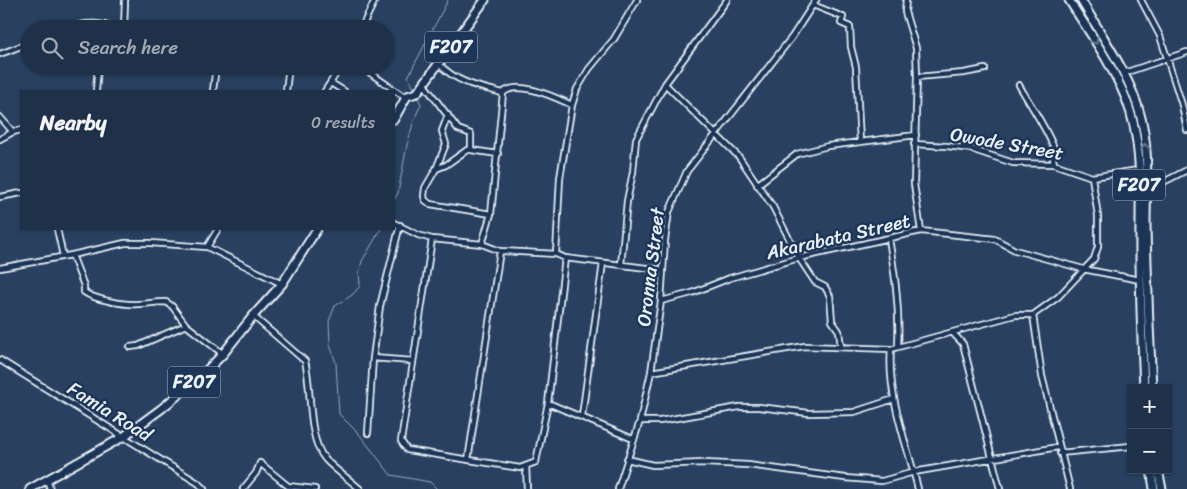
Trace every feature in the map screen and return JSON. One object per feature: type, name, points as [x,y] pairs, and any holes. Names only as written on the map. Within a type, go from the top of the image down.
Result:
[{"type":"main road","name":"F207","points":[[407,97],[418,93],[485,0]]},
{"type":"main road","name":"F207","points":[[1069,0],[1114,74],[1126,100],[1135,132],[1139,170],[1144,384]]},
{"type":"main road","name":"F207","points":[[1081,0],[1124,73],[1141,116],[1146,158],[1148,318],[1152,384]]},
{"type":"main road","points":[[395,117],[407,97]]},
{"type":"main road","name":"F207","points":[[30,489],[123,437],[174,399],[223,354],[253,316],[282,284],[316,230]]},
{"type":"main road","points":[[1152,474],[1154,489]]},
{"type":"main road","points":[[1159,474],[1162,489]]},
{"type":"street","points":[[124,20],[125,0]]},
{"type":"street","points":[[365,20],[375,0]]},
{"type":"street","points":[[556,254],[560,178],[576,89],[589,69],[614,39],[637,0]]},
{"type":"street","points":[[620,264],[636,139],[665,84],[727,0]]},
{"type":"street","points":[[906,0],[906,12],[916,48],[914,184],[921,231]]},
{"type":"street","points":[[1141,0],[1160,36],[1184,105],[1187,130]]},
{"type":"street","points":[[815,2],[843,18],[841,23],[850,27],[851,47],[856,66],[860,142]]},
{"type":"street","name":"Oronna Street","points":[[618,489],[640,421],[651,372],[661,301],[669,212],[687,171],[792,37],[815,2]]},
{"type":"street","points":[[0,54],[20,46]]},
{"type":"street","points":[[1124,73],[1187,52]]},
{"type":"street","points":[[439,64],[447,72],[464,83],[502,93],[512,88],[537,91],[572,105]]},
{"type":"street","points":[[917,77],[964,73],[985,69]]},
{"type":"street","points":[[96,90],[97,75]]},
{"type":"street","points":[[213,90],[215,75]]},
{"type":"street","points":[[286,90],[288,75]]},
{"type":"street","points":[[326,90],[336,75]]},
{"type":"street","points":[[374,75],[407,97]]},
{"type":"street","points":[[331,83],[342,90]]},
{"type":"street","points":[[665,84],[739,157],[773,207],[799,258],[816,282],[825,287],[830,296],[832,321],[839,331],[841,347]]},
{"type":"street","points":[[1019,85],[1048,133],[1054,148],[1052,153],[1054,164]]},
{"type":"street","points":[[422,86],[426,86],[458,129],[471,134],[471,150]]},
{"type":"street","points":[[482,244],[491,214],[498,154],[502,93]]},
{"type":"street","points":[[448,115],[442,131],[446,144],[426,188],[425,200],[430,204],[491,214]]},
{"type":"street","points":[[0,118],[13,132]]},
{"type":"street","points":[[0,139],[20,130]]},
{"type":"street","points":[[757,185],[796,154],[828,146],[916,135]]},
{"type":"street","name":"Owode Street","points":[[914,144],[971,149],[1013,163],[1054,164],[1092,177],[1139,170]]},
{"type":"street","points":[[436,169],[446,165],[467,150],[498,154]]},
{"type":"street","points":[[1146,191],[1187,170]]},
{"type":"street","points":[[651,372],[805,346],[891,349],[1015,315],[1033,314],[1058,297],[1094,259],[1098,247],[1098,216],[1092,177]]},
{"type":"street","points":[[0,196],[20,192]]},
{"type":"street","points":[[395,223],[432,239],[482,244],[500,251],[556,254],[565,258],[663,270]]},
{"type":"street","points":[[368,433],[373,358],[380,306],[400,225]]},
{"type":"street","points":[[57,230],[63,256]]},
{"type":"street","points":[[207,247],[217,230]]},
{"type":"street","name":"Akarabata Street","points":[[661,301],[692,293],[730,278],[799,258],[921,231],[995,240],[1015,250],[1083,269],[1140,280]]},
{"type":"street","points":[[432,239],[412,361],[401,440],[402,446],[407,450],[520,468],[536,462],[548,403],[565,258]]},
{"type":"street","points":[[888,239],[897,303],[898,346]]},
{"type":"street","points":[[0,268],[126,244],[150,243],[207,247],[282,284]]},
{"type":"street","points":[[468,460],[500,251]]},
{"type":"street","points":[[72,255],[84,286],[84,292],[110,301],[137,304],[166,302],[172,306],[186,325],[223,354]]},
{"type":"street","points":[[582,416],[602,262]]},
{"type":"street","points":[[1033,314],[1042,376],[1058,447],[1070,489]]},
{"type":"street","points":[[253,316],[305,361],[317,446],[324,458],[360,489]]},
{"type":"street","points":[[130,347],[138,346],[186,325]]},
{"type":"street","points":[[953,333],[963,344],[1000,489]]},
{"type":"street","points":[[891,349],[889,370],[894,399],[918,489]]},
{"type":"street","points":[[373,358],[412,361]]},
{"type":"street","name":"Famia Road","points":[[0,360],[198,483],[204,489]]},
{"type":"street","points":[[640,421],[660,421],[739,407],[759,407],[809,413],[854,412],[894,399]]},
{"type":"street","points":[[548,403],[633,439]]},
{"type":"street","points":[[1060,453],[1127,446]]},
{"type":"street","points":[[627,460],[653,465],[704,463],[748,466],[882,481],[914,472],[1058,447]]},
{"type":"street","points":[[243,489],[256,474],[260,463],[288,486],[315,489]]},
{"type":"street","points":[[526,466],[527,489]]},
{"type":"street","points":[[47,479],[50,489]]},
{"type":"waterway","points":[[415,90],[408,77],[448,0]]},
{"type":"waterway","points":[[395,198],[398,193],[407,145],[421,104],[417,96]]},
{"type":"waterway","points":[[380,230],[362,261],[359,273],[360,286],[352,295],[335,306],[329,321],[330,345],[336,363],[339,414],[359,434],[391,475],[430,482],[437,489]]}]
